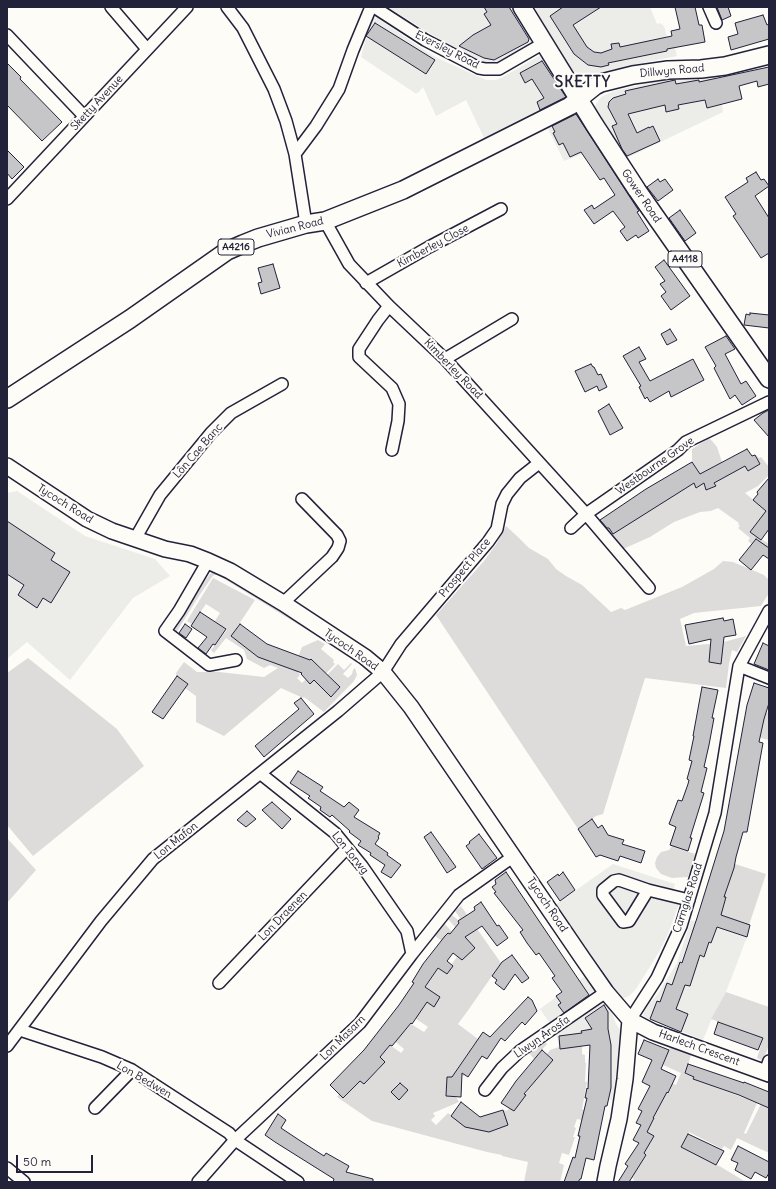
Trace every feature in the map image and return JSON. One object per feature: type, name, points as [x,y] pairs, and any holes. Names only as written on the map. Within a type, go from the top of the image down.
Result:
[{"type":"main road","name":"Gower Road","points":[[522,7],[637,190],[769,379]]},
{"type":"main road","name":"Dillwyn Road","points":[[579,99],[601,82],[633,75],[668,70],[701,69],[725,66],[769,55]]},
{"type":"main road","name":"Vivian Road","points":[[7,399],[130,319],[227,251],[258,238],[306,224],[325,221],[403,190],[570,106],[579,99]]},
{"type":"street","points":[[111,7],[147,49]]},
{"type":"street","name":"Sketty Avenue","points":[[8,198],[187,7]]},
{"type":"street","points":[[227,7],[243,28],[274,90],[286,121],[295,154],[306,224]]},
{"type":"street","points":[[295,154],[316,126],[339,90],[356,43],[373,7]]},
{"type":"street","name":"Eversley Road","points":[[373,7],[425,40],[479,68],[499,69],[544,43]]},
{"type":"street","points":[[709,7],[716,23]]},
{"type":"street","points":[[7,35],[84,116]]},
{"type":"street","name":"Kimberley Close","points":[[366,283],[429,247],[501,209]]},
{"type":"street","name":"Kimberley Road","points":[[325,221],[349,264],[389,306],[445,359],[586,514],[649,588]]},
{"type":"street","points":[[389,306],[359,349],[358,357],[392,388],[399,404],[398,421],[392,450]]},
{"type":"street","points":[[445,359],[512,319]]},
{"type":"street","name":"Lôn Cae Banc","points":[[135,539],[160,495],[211,433],[231,413],[282,384]]},
{"type":"street","name":"Westbourne Grove","points":[[571,528],[586,514],[678,450],[686,442],[769,402]]},
{"type":"street","name":"Prospect Place","points":[[383,672],[401,644],[498,529],[502,504],[507,494],[520,478],[540,463]]},
{"type":"street","name":"Tycoch Road","points":[[7,466],[87,519],[112,531],[165,549],[190,554],[230,571],[283,603],[365,657],[383,672],[411,707],[606,992],[630,1020]]},
{"type":"street","points":[[283,603],[332,557],[340,542],[337,535],[302,499]]},
{"type":"street","points":[[208,561],[179,611],[165,631],[209,665],[236,660]]},
{"type":"street","name":"Carnglas Road","points":[[605,1182],[622,1099],[630,1020],[657,978],[681,926],[715,813],[739,666],[769,611]]},
{"type":"street","points":[[739,666],[769,678]]},
{"type":"street","name":"Lon Mafon","points":[[7,1046],[101,921],[153,858],[261,774],[383,672]]},
{"type":"street","name":"Lon Iorwg","points":[[261,774],[335,833],[362,866],[407,931],[412,954]]},
{"type":"street","name":"Lon Draenen","points":[[219,982],[347,848]]},
{"type":"street","name":"Lon Masarn","points":[[198,1182],[235,1140],[360,1023],[459,895],[514,856]]},
{"type":"street","points":[[648,890],[689,900]]},
{"type":"street","name":"Llwyn Arosfa","points":[[485,1090],[502,1068],[520,1051],[606,992]]},
{"type":"street","name":"Harlech Crescent","points":[[630,1020],[653,1032],[768,1069]]},
{"type":"street","name":"Lon Bedwen","points":[[20,1030],[102,1057],[132,1070],[298,1182]]},
{"type":"street","points":[[95,1108],[132,1070]]},
{"type":"street","points":[[7,1168],[24,1182]]},
{"type":"shaded area","points":[[388,7],[515,7],[533,35],[532,40],[529,45],[496,64],[489,64],[456,50]]},
{"type":"shaded area","points":[[530,7],[650,7],[657,24],[660,23],[664,26],[668,40],[673,39],[677,56],[594,74],[579,74],[568,68]]},
{"type":"shaded area","points":[[377,18],[435,57],[486,80],[496,80],[539,56],[545,57],[570,98],[485,140],[466,100],[436,116],[423,87],[418,93],[415,93],[361,57],[370,23],[372,19]]},
{"type":"shaded area","points":[[717,75],[723,112],[625,159],[597,119],[595,106],[601,97],[614,91],[662,80]]},
{"type":"shaded area","points":[[576,110],[600,145],[583,154],[564,161],[546,125]]},
{"type":"shaded area","points":[[709,438],[717,447],[722,462],[701,474],[706,490],[715,486],[711,477],[745,466],[748,471],[760,464],[755,454],[759,458],[761,457],[769,467],[768,476],[758,486],[745,493],[769,513],[765,513],[750,532],[769,544],[769,548],[764,554],[748,541],[750,538],[738,528],[740,526],[738,524],[739,523],[718,508],[711,511],[700,512],[674,522],[650,537],[623,549],[607,529],[676,494],[694,483],[696,488],[701,485],[698,471],[692,462],[692,449]]},
{"type":"shaded area","points":[[17,491],[85,536],[155,559],[170,576],[133,598],[70,680],[27,642],[7,659],[7,493]]},
{"type":"shaded area","points":[[506,526],[529,548],[548,559],[556,569],[582,585],[611,612],[621,608],[625,610],[682,587],[714,569],[723,561],[733,562],[764,575],[769,580],[769,593],[761,606],[694,613],[680,619],[686,646],[720,643],[746,636],[737,652],[732,650],[726,688],[645,678],[603,814],[596,816],[578,829],[436,615],[484,561],[497,543]]},
{"type":"shaded area","points":[[219,572],[312,630],[312,633],[218,575],[214,575],[176,633],[176,624],[196,593],[210,574]]},
{"type":"shaded area","points":[[213,578],[255,600],[231,636],[256,655],[293,670],[302,647],[318,640],[325,644],[321,649],[334,660],[333,662],[335,664],[317,683],[332,697],[340,687],[327,675],[338,664],[344,670],[351,663],[352,664],[343,674],[348,678],[355,668],[357,675],[354,681],[324,712],[304,697],[303,698],[281,688],[224,736],[196,722],[196,696],[185,688],[188,684],[177,676],[176,673],[184,662],[197,672],[206,672],[207,669],[210,671],[264,677],[278,668],[270,665],[264,668],[247,659],[244,650],[226,638],[214,653],[211,650],[227,630],[215,621],[220,613],[206,604],[192,624],[187,621]],"holes":[[[311,659],[322,669],[316,682],[314,680],[310,684],[306,679],[302,683],[297,678],[300,675],[298,672]]]},
{"type":"shaded area","points":[[28,658],[117,729],[144,766],[33,856],[7,825],[7,673]]},
{"type":"shaded area","points":[[761,711],[769,713],[769,740],[757,737]]},
{"type":"shaded area","points":[[7,838],[36,870],[7,903]]},
{"type":"shaded area","points":[[672,846],[695,854],[688,877],[672,878],[661,874],[656,868],[655,863],[657,857],[661,852],[669,850]]},
{"type":"shaded area","points":[[729,862],[766,874],[749,925],[712,914],[726,897],[718,895],[727,889],[728,885],[724,875],[731,877],[734,868]]},
{"type":"shaded area","points":[[613,864],[675,884],[671,900],[679,904],[668,934],[659,952],[636,989],[629,996],[624,998],[616,995],[555,905]]},
{"type":"shaded area","points":[[461,906],[501,963],[458,1024],[482,1042],[479,1046],[475,1043],[471,1048],[475,1051],[472,1055],[468,1053],[457,1069],[465,1075],[464,1076],[456,1075],[455,1077],[447,1077],[446,1096],[456,1097],[459,1102],[433,1113],[435,1116],[431,1120],[436,1125],[448,1113],[467,1128],[472,1121],[484,1120],[488,1132],[507,1125],[503,1112],[505,1110],[507,1111],[509,1108],[514,1111],[535,1080],[553,1060],[547,1054],[550,1050],[559,1047],[560,1049],[582,1046],[582,1054],[585,1055],[586,1063],[585,1082],[587,1082],[582,1109],[584,1110],[582,1120],[577,1119],[574,1127],[576,1128],[573,1137],[575,1137],[569,1155],[562,1153],[559,1163],[564,1165],[560,1182],[524,1182],[528,1162],[372,1121],[337,1097],[339,1094],[343,1098],[357,1084],[353,1080],[377,1071],[379,1069],[380,1057],[390,1045],[401,1053],[404,1049],[391,1038],[401,1028],[405,1031],[411,1024],[424,1032],[428,1027],[409,1014],[438,968],[447,974],[451,965],[459,954],[434,935],[444,923],[452,932],[450,934],[448,933],[443,938],[453,948],[455,927],[448,919],[452,915],[458,920],[460,918],[455,911]],"holes":[[[399,1083],[408,1090],[399,1100],[391,1092]]]},
{"type":"shaded area","points":[[691,920],[747,937],[726,992],[712,1018],[703,1040],[643,1016],[649,1004],[657,995],[677,963]]},
{"type":"shaded area","points":[[586,975],[611,1010],[616,1024],[624,1035],[623,1041],[619,1044],[613,1101],[609,1099],[610,1088],[590,1060],[589,1045],[559,1049],[556,1032],[540,1009]]},
{"type":"shaded area","points":[[726,992],[769,1007],[769,1045],[763,1061],[757,1058],[763,1038],[711,1019]]},
{"type":"shaded area","points":[[544,1040],[547,1044],[534,1059],[528,1052]]},
{"type":"shaded area","points":[[670,1047],[691,1055],[685,1074],[694,1077],[694,1079],[757,1103],[744,1133],[746,1134],[761,1104],[769,1108],[769,1153],[737,1138],[731,1150],[724,1146],[722,1149],[689,1132],[681,1147],[721,1167],[746,1182],[633,1182],[634,1179],[632,1178],[634,1175],[632,1174],[636,1171],[646,1155],[644,1153],[654,1136],[647,1132],[654,1118],[650,1116],[662,1089],[669,1093],[671,1089],[665,1085],[667,1081],[676,1085],[681,1073],[663,1065]]},
{"type":"building","points":[[484,7],[509,7],[529,39],[528,42],[494,60],[484,58],[459,46],[473,35],[491,25],[484,14],[487,12]]},
{"type":"building","points":[[563,7],[601,7],[573,25],[587,47],[594,52],[601,53],[612,49],[611,44],[619,43],[620,47],[672,36],[671,31],[680,29],[675,7],[695,7],[699,25],[702,25],[705,42],[608,63],[609,65],[601,67],[588,65],[574,54],[550,16]]},
{"type":"building","points":[[717,7],[728,7],[731,16],[722,20]]},
{"type":"building","points":[[763,15],[767,25],[769,24],[769,39],[731,50],[728,37],[738,34],[735,23]]},
{"type":"building","points":[[375,23],[435,60],[426,74],[366,36]]},
{"type":"building","points":[[542,61],[566,97],[540,110],[537,102],[544,98],[532,79],[525,83],[520,73]]},
{"type":"building","points":[[7,63],[21,77],[20,79],[62,122],[42,141],[7,105]]},
{"type":"building","points":[[769,67],[769,84],[758,87],[757,81],[739,86],[742,99],[707,108],[705,100],[678,105],[679,109],[666,112],[665,105],[628,114],[637,133],[653,126],[660,141],[627,156],[622,149],[612,126],[617,124],[608,107],[609,102],[613,98],[626,94],[625,91],[675,80],[676,84],[699,80],[699,82]]},
{"type":"building","points":[[576,114],[639,211],[637,212],[649,231],[638,238],[636,235],[627,241],[620,231],[625,227],[613,211],[594,224],[584,210],[592,205],[594,209],[615,195],[604,178],[600,180],[581,152],[570,157],[563,143],[559,145],[553,133],[555,132],[552,126]]},
{"type":"building","points":[[7,150],[24,167],[12,179],[7,173]]},
{"type":"building","points":[[756,172],[761,180],[764,179],[769,186],[755,196],[769,218],[769,253],[761,258],[733,216],[736,214],[725,197],[748,182],[746,178]]},
{"type":"building","points":[[658,179],[660,182],[665,179],[673,190],[658,201],[647,187]]},
{"type":"building","points":[[680,210],[696,233],[685,241],[669,218]]},
{"type":"building","points":[[664,260],[690,296],[671,310],[661,296],[666,292],[660,284],[665,281],[655,267]]},
{"type":"building","points":[[273,264],[280,288],[261,294],[258,283],[262,282],[258,268]]},
{"type":"building","points":[[750,313],[769,315],[769,328],[744,325],[746,314],[750,315]]},
{"type":"building","points":[[670,329],[677,340],[667,345],[661,334]]},
{"type":"building","points":[[726,336],[735,349],[725,354],[741,384],[746,381],[756,396],[742,405],[735,395],[730,399],[714,368],[716,366],[705,347]]},
{"type":"building","points":[[639,347],[646,359],[639,362],[650,381],[693,359],[704,380],[671,397],[669,391],[650,402],[647,397],[645,399],[639,387],[641,386],[623,356]]},
{"type":"building","points":[[591,364],[598,375],[601,374],[607,387],[599,391],[597,386],[585,392],[575,371]]},
{"type":"building","points":[[609,404],[623,428],[610,435],[598,411]]},
{"type":"building","points":[[769,410],[769,437],[754,420]]},
{"type":"building","points":[[747,449],[752,456],[755,455],[760,464],[748,471],[745,466],[714,483],[716,486],[706,490],[704,483],[696,488],[694,483],[613,534],[600,520],[646,489],[692,462],[700,474]]},
{"type":"building","points":[[769,478],[769,529],[761,540],[750,532],[766,511],[753,500],[758,494],[757,492]]},
{"type":"building","points":[[7,521],[55,553],[51,560],[70,572],[51,603],[43,598],[37,608],[18,595],[24,585],[7,574]]},
{"type":"building","points":[[756,539],[769,548],[769,559],[763,555],[751,570],[739,560]]},
{"type":"building","points":[[200,612],[226,629],[215,645],[213,644],[206,654],[198,648],[207,637],[191,626]]},
{"type":"building","points":[[723,618],[724,621],[733,619],[736,635],[724,637],[721,664],[709,662],[711,639],[689,644],[685,625]]},
{"type":"building","points":[[185,624],[192,629],[186,638],[179,633]]},
{"type":"building","points":[[240,624],[267,644],[310,660],[311,659],[340,687],[331,697],[314,680],[310,684],[301,674],[302,673],[258,657],[231,636]]},
{"type":"building","points":[[763,643],[769,646],[769,670],[754,664]]},
{"type":"building","points":[[177,676],[188,684],[163,719],[152,712]]},
{"type":"building","points":[[754,683],[769,688],[769,703],[759,742],[763,743],[747,832],[743,832],[734,868],[724,897],[726,897],[721,915],[750,925],[747,937],[717,927],[711,943],[709,942],[704,957],[700,955],[690,986],[685,985],[676,1009],[688,1014],[681,1032],[650,1019],[657,1001],[660,1002],[667,983],[672,985],[680,962],[682,963],[724,831],[747,705]]},
{"type":"building","points":[[702,687],[718,690],[704,767],[707,768],[701,792],[704,793],[690,838],[692,838],[688,851],[670,845],[676,827],[669,824],[678,800],[682,801],[689,780],[687,779],[692,761],[689,760]]},
{"type":"building","points":[[301,698],[314,714],[264,757],[255,746],[299,709],[294,703]]},
{"type":"building","points":[[298,771],[323,787],[320,791],[344,807],[349,802],[359,810],[354,817],[380,833],[375,844],[401,865],[391,878],[381,872],[385,865],[370,855],[371,853],[358,845],[361,841],[349,832],[350,831],[332,815],[330,817],[320,810],[321,807],[308,798],[310,796],[290,783]]},
{"type":"building","points":[[272,802],[291,819],[282,829],[262,810]]},
{"type":"building","points":[[247,811],[256,819],[246,827],[237,820]]},
{"type":"building","points":[[592,819],[598,828],[602,825],[608,835],[624,840],[622,844],[645,851],[641,863],[620,856],[618,861],[600,855],[596,857],[578,829]]},
{"type":"building","points":[[431,832],[456,867],[447,873],[424,837]]},
{"type":"building","points":[[479,834],[497,858],[482,869],[466,846]]},
{"type":"building","points":[[506,872],[589,995],[564,1013],[558,1005],[561,1003],[556,996],[562,992],[552,978],[555,976],[539,953],[536,955],[527,943],[520,932],[523,930],[494,893],[496,892],[492,887],[496,884],[495,880]]},
{"type":"building","points":[[563,872],[575,890],[560,901],[547,882],[558,874],[559,876]]},
{"type":"building","points":[[481,902],[497,926],[499,925],[508,938],[497,946],[482,926],[465,937],[475,948],[462,960],[453,953],[447,961],[453,966],[447,974],[438,968],[425,987],[440,997],[434,1007],[427,1002],[412,1024],[411,1023],[392,1046],[390,1045],[380,1057],[385,1062],[364,1084],[360,1081],[343,1098],[330,1085],[364,1050],[399,1005],[414,983],[412,982],[423,964],[445,936],[448,933],[450,934],[459,923],[458,921],[475,910],[474,907]]},
{"type":"building","points":[[512,955],[529,978],[522,983],[515,974],[504,990],[495,983],[497,980],[492,976],[502,962]]},
{"type":"building","points":[[528,997],[532,1000],[537,1011],[525,1025],[522,1022],[505,1041],[501,1038],[487,1059],[482,1056],[468,1077],[462,1073],[461,1097],[446,1096],[447,1077],[452,1077],[483,1032],[490,1037]]},
{"type":"building","points":[[604,1005],[608,1012],[608,1029],[611,1045],[611,1088],[607,1106],[605,1106],[594,1160],[586,1158],[581,1179],[578,1182],[564,1182],[573,1157],[575,1158],[580,1136],[578,1136],[587,1098],[585,1098],[587,1088],[588,1089],[590,1045],[560,1049],[559,1036],[582,1033],[581,1031],[592,1029],[585,1018]]},
{"type":"building","points":[[718,1022],[763,1038],[758,1050],[714,1034]]},
{"type":"building","points":[[644,1040],[669,1050],[661,1069],[676,1076],[647,1132],[654,1136],[644,1153],[646,1155],[629,1182],[618,1182],[628,1166],[625,1164],[639,1143],[633,1140],[641,1125],[636,1123],[642,1111],[638,1109],[650,1086],[642,1082],[652,1060],[638,1054]]},
{"type":"building","points":[[542,1050],[553,1060],[524,1094],[526,1095],[514,1111],[501,1103],[516,1081]]},
{"type":"building","points":[[688,1064],[744,1082],[769,1092],[769,1108],[739,1095],[693,1079],[694,1077],[685,1073]]},
{"type":"building","points":[[400,1083],[408,1090],[399,1100],[391,1092]]},
{"type":"building","points":[[461,1102],[480,1117],[503,1110],[508,1125],[489,1132],[465,1127],[451,1116]]},
{"type":"building","points":[[278,1114],[286,1120],[281,1128],[324,1156],[326,1153],[349,1166],[346,1172],[373,1179],[373,1182],[333,1182],[334,1179],[265,1135]]},
{"type":"building","points":[[688,1134],[724,1151],[716,1165],[681,1147]]},
{"type":"building","points":[[738,1146],[769,1162],[769,1173],[766,1178],[755,1172],[751,1179],[735,1170],[738,1163],[731,1160]]},
{"type":"district","name":"SKETTY","points":[[583,83]]}]
